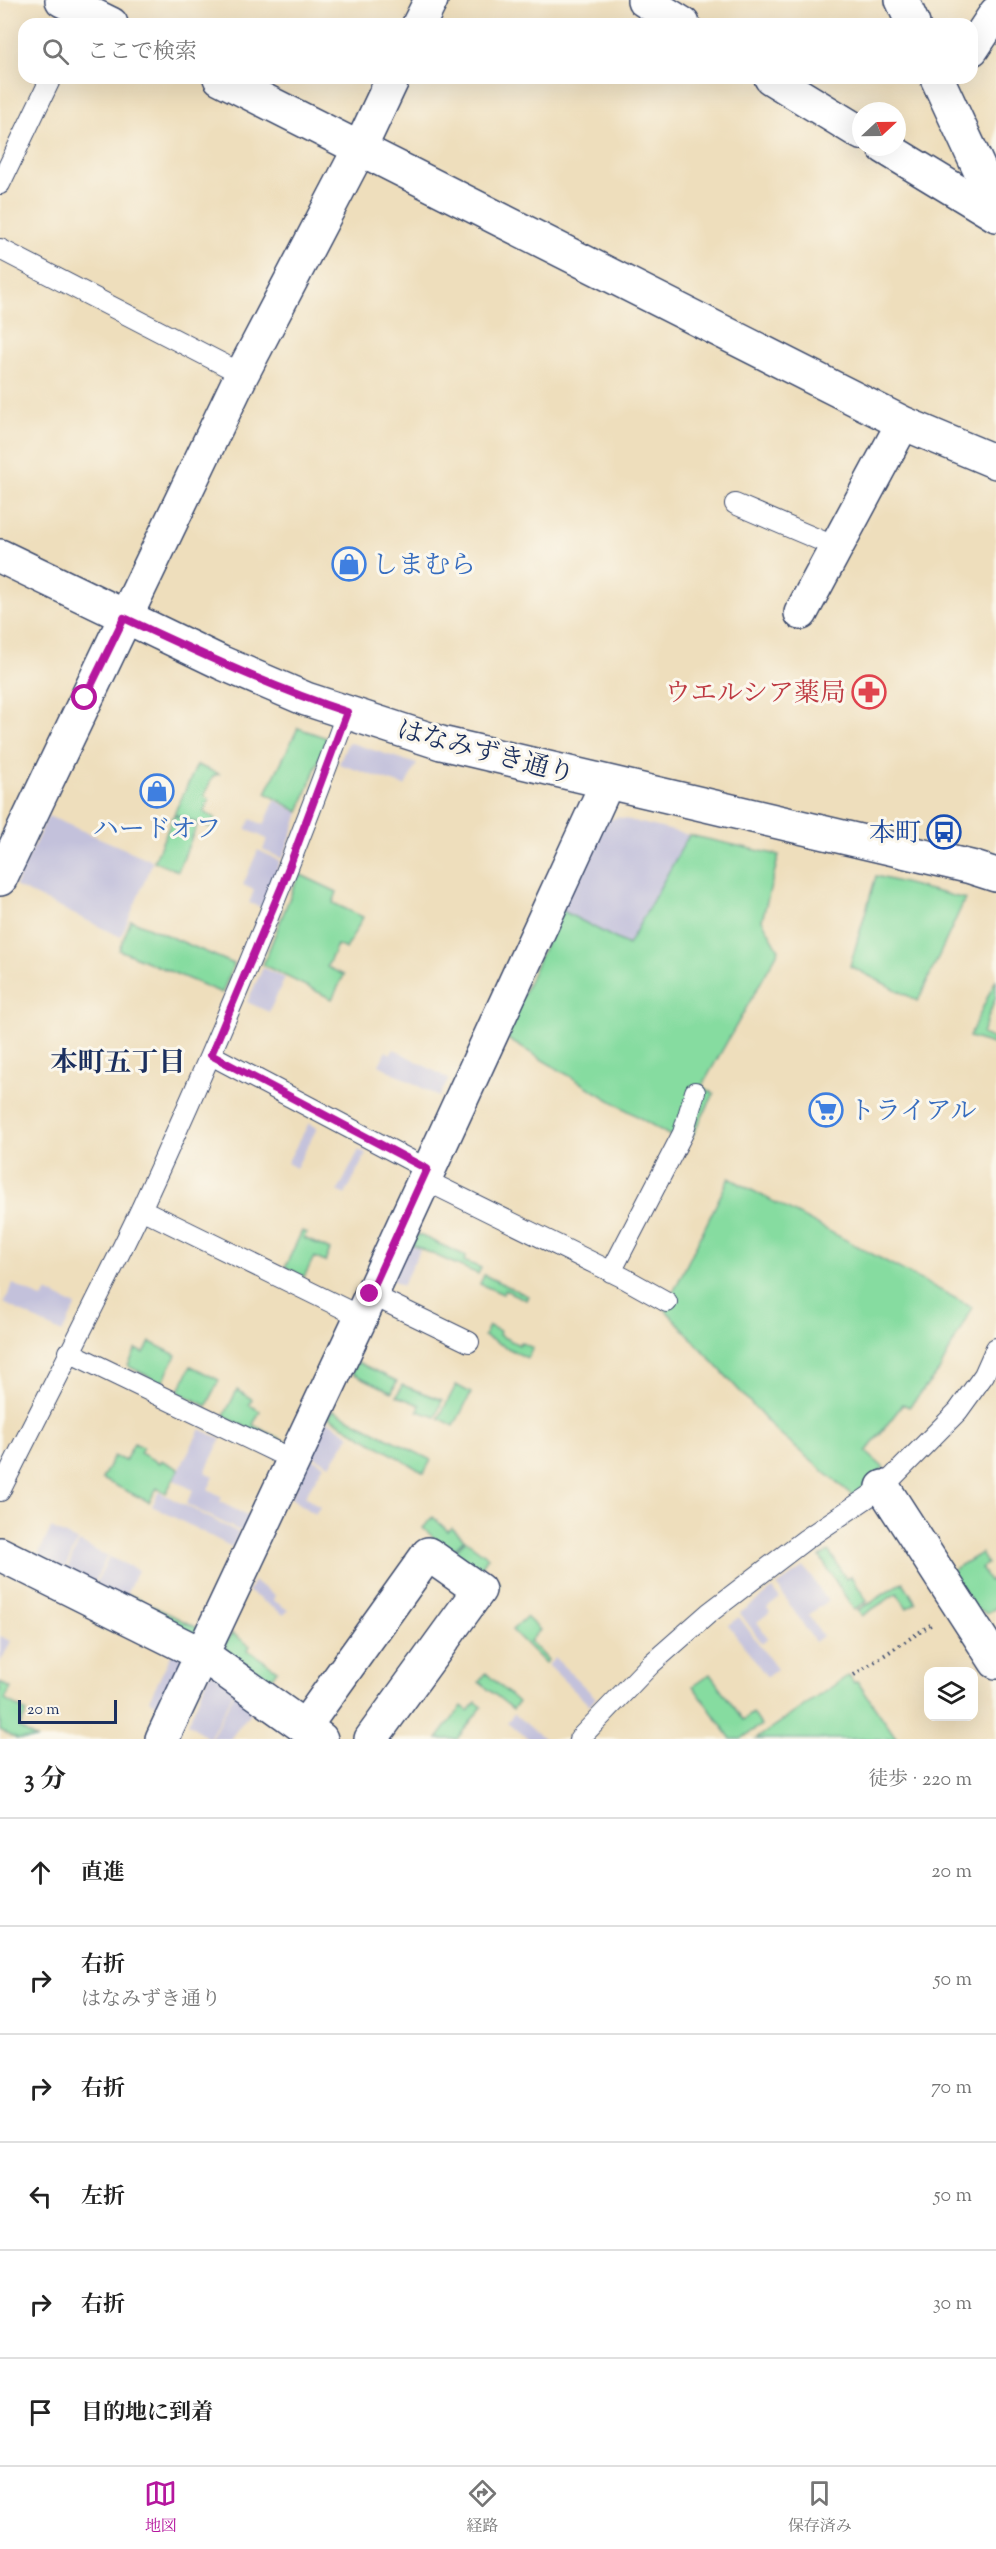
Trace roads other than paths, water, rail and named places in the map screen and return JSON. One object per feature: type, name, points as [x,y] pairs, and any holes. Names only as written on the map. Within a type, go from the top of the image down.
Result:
[{"type":"street","points":[[422,18],[431,0]]},
{"type":"street","points":[[644,0],[673,18]]},
{"type":"street","points":[[902,0],[910,18]]},
{"type":"street","points":[[978,40],[996,13]]},
{"type":"street","points":[[232,84],[903,423],[996,462]]},
{"type":"street","points":[[0,879],[242,374],[360,148],[390,84]]},
{"type":"street","points":[[781,84],[852,128]]},
{"type":"street","points":[[946,84],[996,206]]},
{"type":"street","points":[[899,156],[996,215]]},
{"type":"street","points":[[801,613],[903,423]]},
{"type":"street","name":"はなみずき通り","points":[[0,556],[124,618],[306,699],[441,743],[960,864],[996,875]]},
{"type":"street","points":[[162,1739],[366,1306],[607,783]]},
{"type":"street","points":[[883,1487],[961,1606],[987,1627],[996,1662]]},
{"type":"street","points":[[0,1554],[203,1654],[313,1733],[428,1554],[479,1590],[371,1739]]},
{"type":"lane","points":[[0,184],[48,84]]},
{"type":"lane","points":[[0,249],[242,374]]},
{"type":"lane","points":[[735,504],[836,547]]},
{"type":"lane","points":[[0,1491],[141,1209],[211,1055],[282,886],[347,712]]},
{"type":"lane","points":[[211,1055],[425,1174],[667,1302]]},
{"type":"lane","points":[[611,1272],[683,1133],[695,1092]]},
{"type":"lane","points":[[141,1209],[366,1306],[469,1342]]},
{"type":"lane","points":[[579,1739],[651,1664],[709,1613],[806,1539],[883,1487],[958,1412],[990,1376],[996,1348]]},
{"type":"lane","points":[[69,1352],[293,1460]]},
{"type":"place","name":"しまむら","points":[[349,564]]},
{"type":"place","name":"ウエルシア薬局","points":[[869,692]]},
{"type":"place","name":"ハードオフ","points":[[157,791]]},
{"type":"place","name":"本町","points":[[944,832]]},
{"type":"place","name":"トライアル","points":[[826,1110]]},
{"type":"district","name":"本町五丁目","points":[[118,1062]]}]
